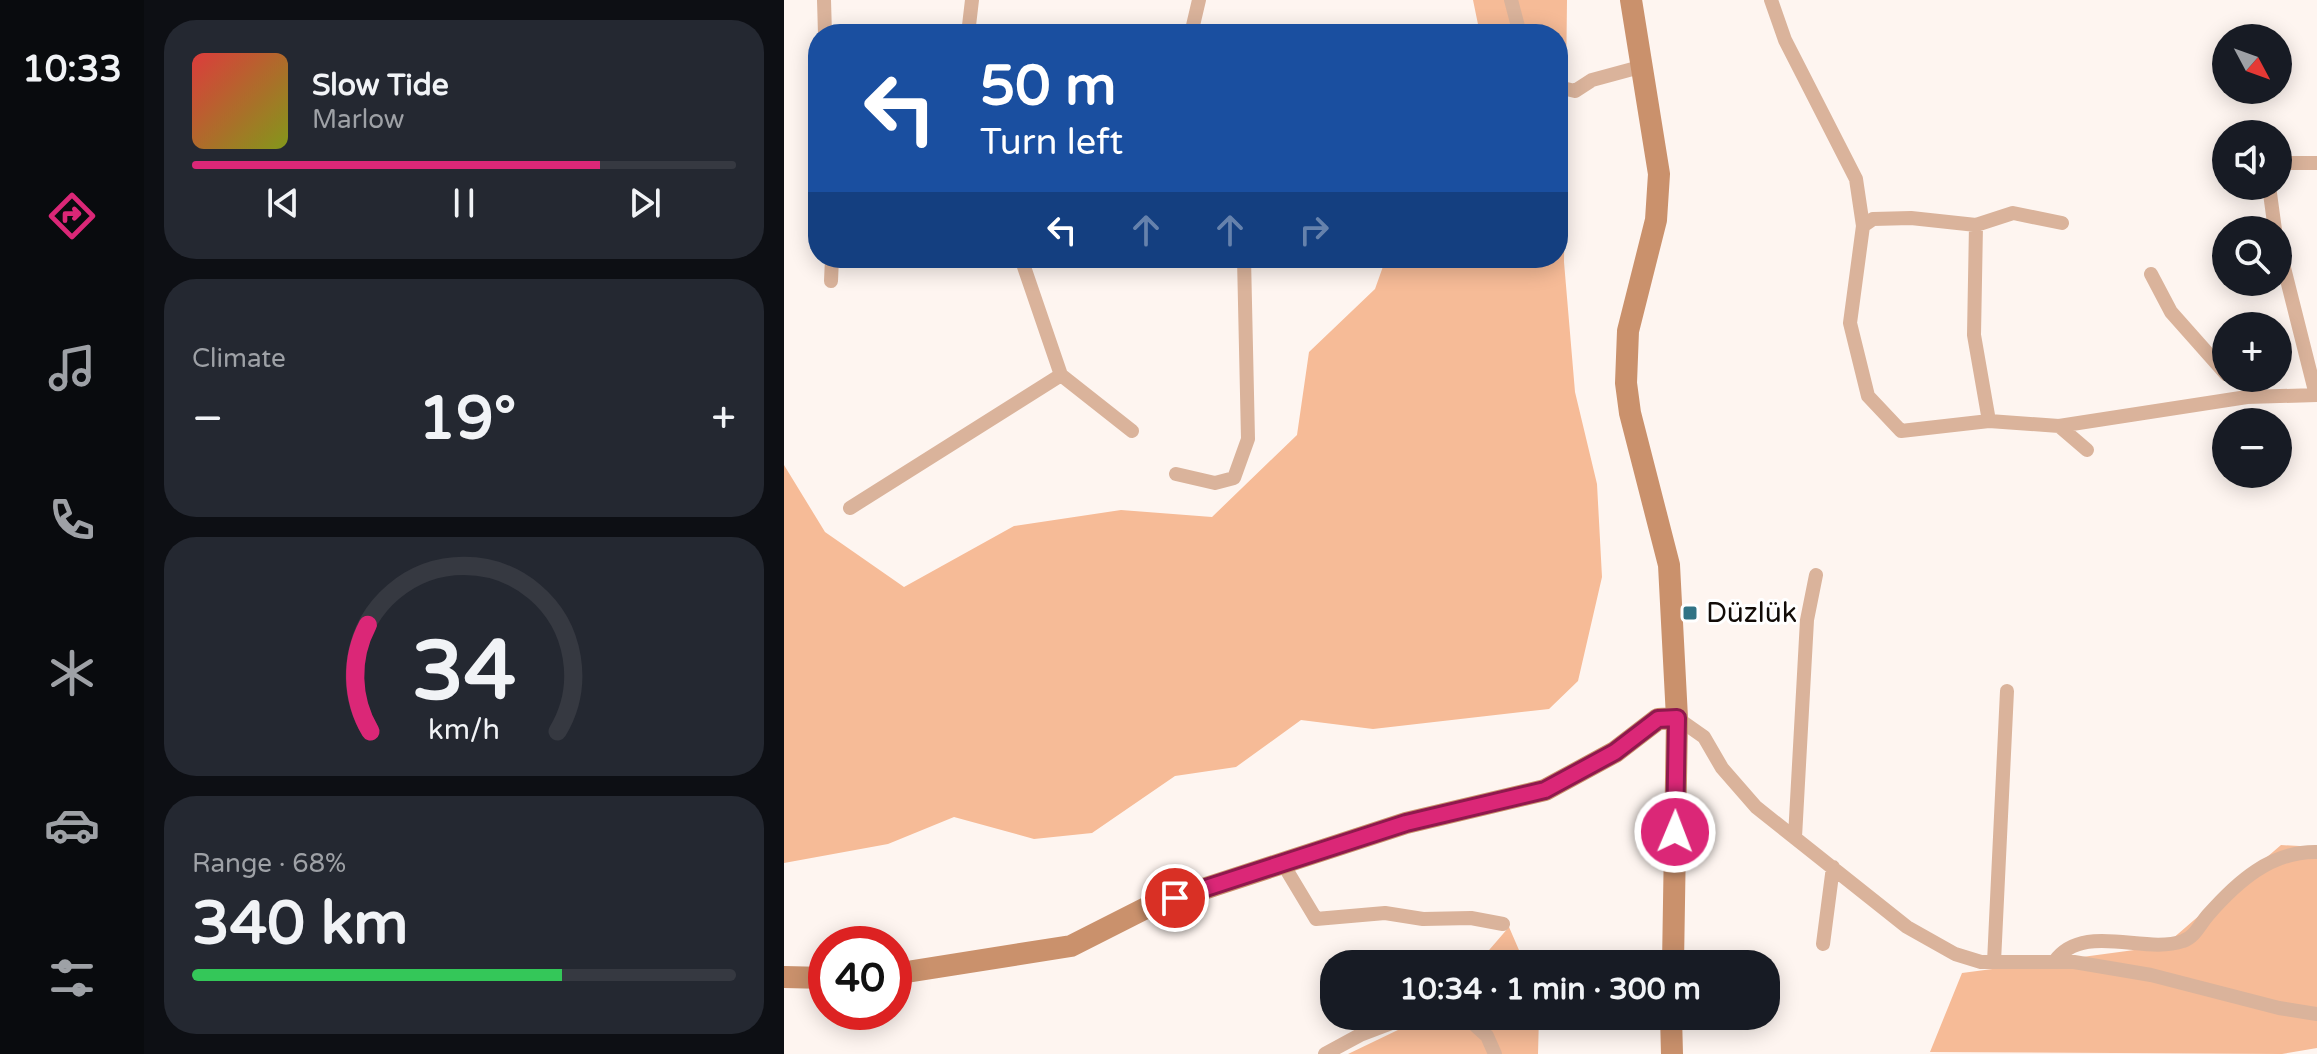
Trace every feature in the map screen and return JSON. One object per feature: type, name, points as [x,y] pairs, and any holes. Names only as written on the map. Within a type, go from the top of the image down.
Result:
[{"type":"street","points":[[824,0],[825,24]]},
{"type":"street","points":[[969,24],[972,0]]},
{"type":"street","points":[[1191,24],[1199,0]]},
{"type":"street","points":[[1511,0],[1517,24]]},
{"type":"street","points":[[1631,0],[1640,67],[1657,152],[1659,197],[1628,331],[1626,383],[1630,413],[1669,565],[1677,718],[1673,950]]},
{"type":"street","points":[[1771,0],[1785,40],[1856,179],[1863,226],[1850,323],[1868,396],[1901,431],[1989,421],[2059,426],[2247,397],[2316,395],[2291,296]]},
{"type":"street","points":[[1568,89],[1575,91],[1592,80],[1640,67]]},
{"type":"street","points":[[2292,163],[2317,163]]},
{"type":"street","points":[[1863,226],[1873,219],[1911,218],[1976,225],[2013,213],[2062,223]]},
{"type":"street","points":[[1976,225],[1974,335],[1989,421]]},
{"type":"street","points":[[831,281],[832,268]]},
{"type":"street","points":[[1024,268],[1061,375],[1132,431]]},
{"type":"street","points":[[1176,474],[1215,483],[1234,478],[1248,439],[1244,268]]},
{"type":"street","points":[[2151,274],[2171,312],[2212,358]]},
{"type":"street","points":[[850,508],[1061,375]]},
{"type":"street","points":[[2242,392],[2247,397]]},
{"type":"street","points":[[2059,426],[2087,450]]},
{"type":"street","points":[[1795,837],[1807,620],[1816,575]]},
{"type":"street","points":[[1994,962],[2007,691]]},
{"type":"street","points":[[912,971],[1071,946],[1148,907],[1406,823],[1545,790],[1615,752],[1658,719],[1677,718],[1704,737],[1722,768],[1756,807],[1907,927],[1955,954],[1994,962],[2054,962],[2151,975],[2279,1008],[2317,1014]]},
{"type":"street","points":[[2054,962],[2072,946],[2097,942],[2181,942],[2193,935],[2226,896],[2262,865],[2293,854],[2317,852]]},
{"type":"street","points":[[1283,864],[1316,919],[1385,913],[1423,919],[1471,918],[1503,924]]},
{"type":"street","points":[[1823,944],[1833,867]]},
{"type":"street","points":[[1325,1054],[1373,1030]]},
{"type":"street","points":[[1480,1030],[1487,1036],[1495,1054]]},
{"type":"street","points":[[1671,1030],[1672,1054]]},
{"type":"shaded area","points":[[1473,0],[1567,0],[1567,24],[1478,24]]},
{"type":"shaded area","points":[[1382,268],[1565,268],[1575,392],[1597,484],[1602,577],[1578,681],[1549,709],[1373,729],[1301,720],[1236,767],[1175,776],[1092,833],[1034,839],[954,817],[888,844],[784,863],[784,465],[825,532],[904,587],[1014,526],[1121,510],[1212,517],[1297,435],[1309,352],[1375,289]]},
{"type":"shaded area","points":[[2281,845],[2317,847],[2317,1048],[2282,1054],[1930,1052],[1962,973],[2164,946]]},
{"type":"shaded area","points":[[1509,927],[1519,950],[1489,950]]},
{"type":"shaded area","points":[[1398,1030],[1539,1030],[1538,1054],[1348,1054]]},
{"type":"place","name":"Düzlük","points":[[1690,613]]},
{"type":"route","points":[[1175,898],[1406,823],[1545,790],[1615,752],[1658,719],[1677,718],[1675,832]]}]
